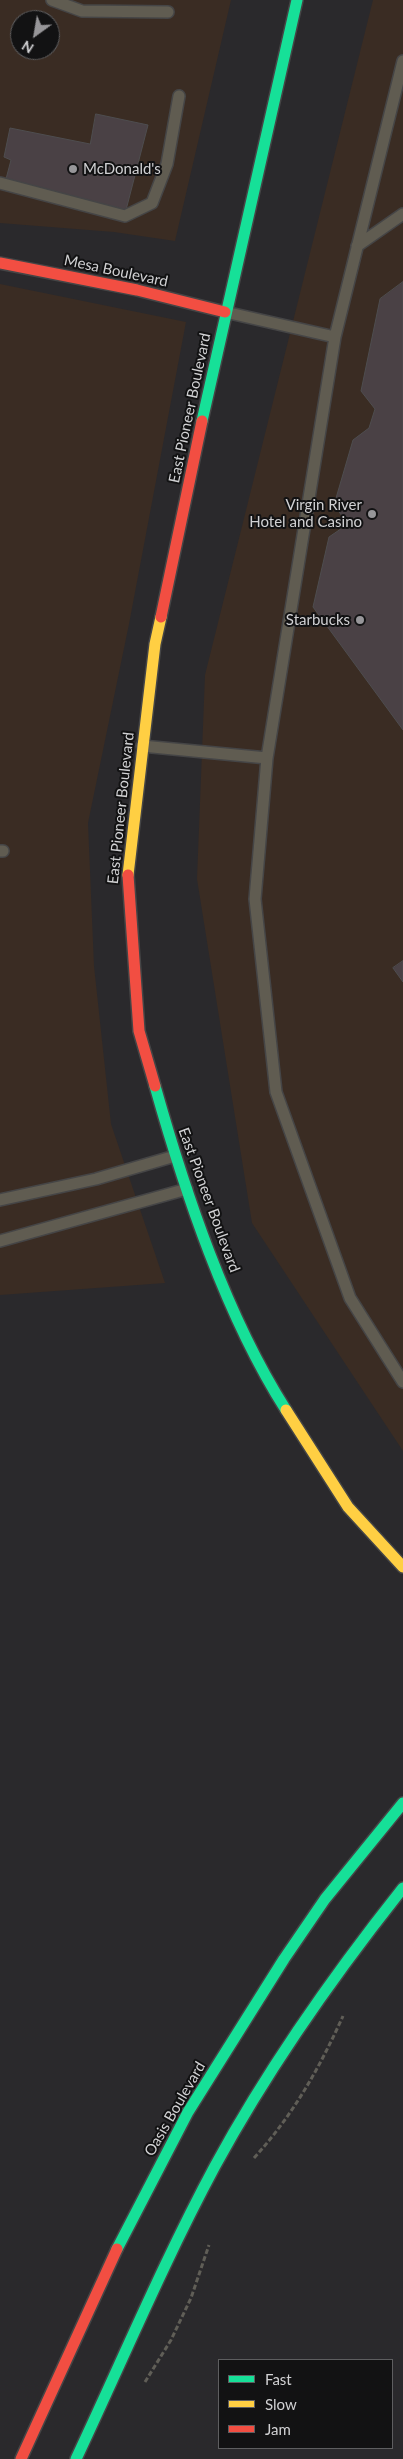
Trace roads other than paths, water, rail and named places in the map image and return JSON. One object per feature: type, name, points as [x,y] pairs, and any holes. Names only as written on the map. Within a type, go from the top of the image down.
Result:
[{"type":"main road","name":"East Pioneer Boulevard","points":[[297,0],[225,312],[155,644],[127,880],[128,899],[139,1031],[175,1156],[220,1277],[265,1377],[348,1507],[403,1567]]},
{"type":"main road","name":"Mesa Boulevard","points":[[0,263],[137,290],[225,312]]},
{"type":"main road","name":"Oasis Boulevard","points":[[21,2459],[109,2265],[188,2112],[284,1959],[325,1899],[403,1803]]},
{"type":"main road","points":[[76,2459],[193,2209],[239,2126],[321,1996],[403,1888]]},
{"type":"lane","points":[[52,0],[82,11],[168,12]]},
{"type":"lane","points":[[403,61],[335,337],[267,758],[255,899],[276,1092],[350,1298],[403,1382]]},
{"type":"lane","points":[[0,183],[125,216],[152,203],[167,164],[179,96]]},
{"type":"lane","points":[[357,246],[403,214]]},
{"type":"lane","points":[[225,312],[335,337]]},
{"type":"lane","points":[[142,746],[267,758]]},
{"type":"lane","points":[[0,1200],[96,1179],[175,1156]]},
{"type":"lane","points":[[0,1241],[187,1189]]},
{"type":"place","name":"McDonald's","points":[[73,169]]},
{"type":"place","name":"Virgin River Hotel and Casino","points":[[372,514]]},
{"type":"place","name":"Starbucks","points":[[360,620]]}]
